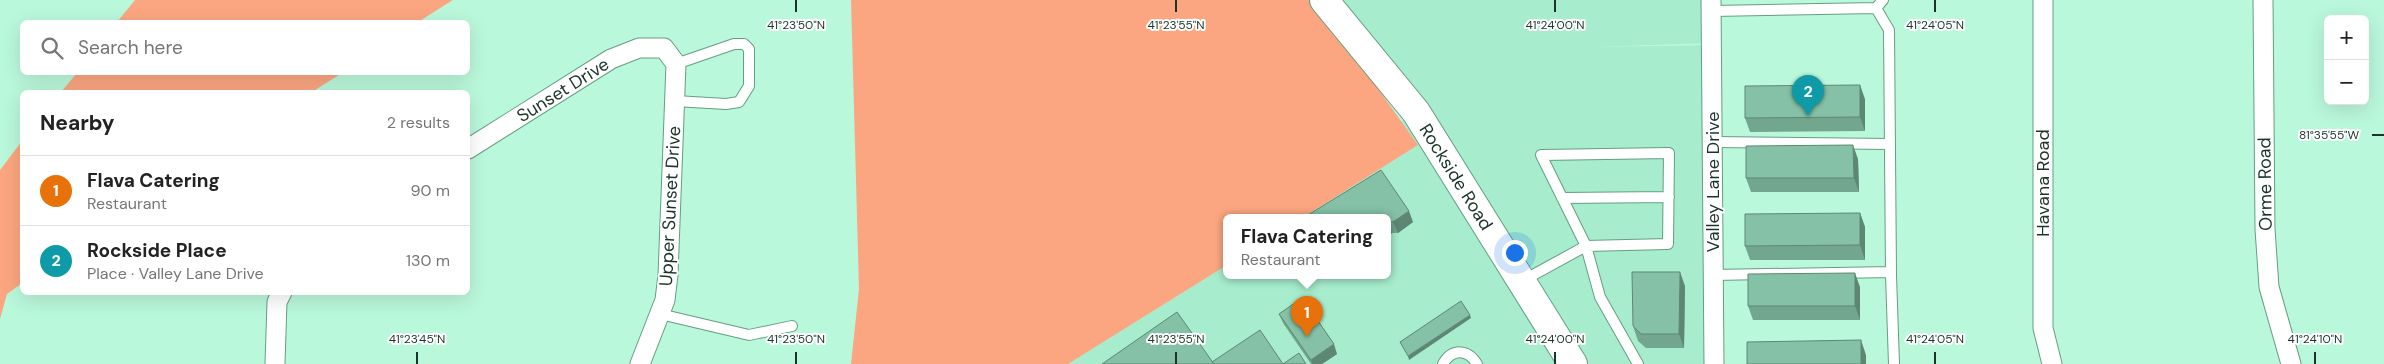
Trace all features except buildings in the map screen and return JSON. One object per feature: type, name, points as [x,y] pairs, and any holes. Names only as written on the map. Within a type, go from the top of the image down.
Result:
[{"type":"main road","name":"Rockside Road","points":[[1324,0],[1416,112],[1573,364]]},
{"type":"street","name":"Havana Road","points":[[2043,0],[2043,328],[2052,364]]},
{"type":"street","name":"Orme Road","points":[[2263,0],[2265,229],[2269,287],[2291,364]]},
{"type":"street","name":"Valley Lane Drive","points":[[1712,6],[1714,364]]},
{"type":"street","name":"Sunset Drive","points":[[470,148],[611,59],[639,48],[664,48],[676,64]]},
{"type":"street","name":"Upper Sunset Drive","points":[[640,364],[660,314],[668,275],[676,64]]},
{"type":"street","points":[[275,364],[277,302],[280,295]]},
{"type":"lane","points":[[1712,6],[1880,4],[1889,30],[1891,272],[1894,364]]},
{"type":"lane","points":[[675,101],[726,104],[739,102],[748,86],[749,49],[744,44],[734,44],[676,64]]},
{"type":"lane","points":[[1713,142],[1890,144]]},
{"type":"lane","points":[[1521,282],[1586,246],[1668,244],[1669,153],[1541,156],[1586,246],[1600,297],[1638,364]]},
{"type":"lane","points":[[1562,198],[1668,197]]},
{"type":"lane","points":[[1713,275],[1891,272]]},
{"type":"lane","points":[[660,314],[749,335],[792,326]]},
{"type":"lane","points":[[1443,364],[1446,358],[1456,353],[1465,353],[1472,356],[1477,364]]},
{"type":"shaded area","points":[[135,0],[453,0],[421,20],[119,20]]},
{"type":"shaded area","points":[[851,0],[1315,0],[1418,145],[1308,214],[1223,214],[1223,267],[1068,364],[851,364],[859,289]]},
{"type":"shaded area","points":[[1324,0],[1711,0],[1712,43],[1590,47],[1719,45],[1722,364],[1068,364],[1223,267],[1223,279],[1391,279],[1391,214],[1308,214],[1418,145],[1400,122],[1415,112]]},
{"type":"shaded area","points":[[75,75],[339,75],[315,90],[63,90]]},
{"type":"shaded area","points":[[20,144],[20,284],[7,294],[0,319],[0,170]]},
{"type":"place","name":"Rockside Place","points":[[1808,116]]},
{"type":"place","name":"Flava Catering","points":[[1307,337]]}]
